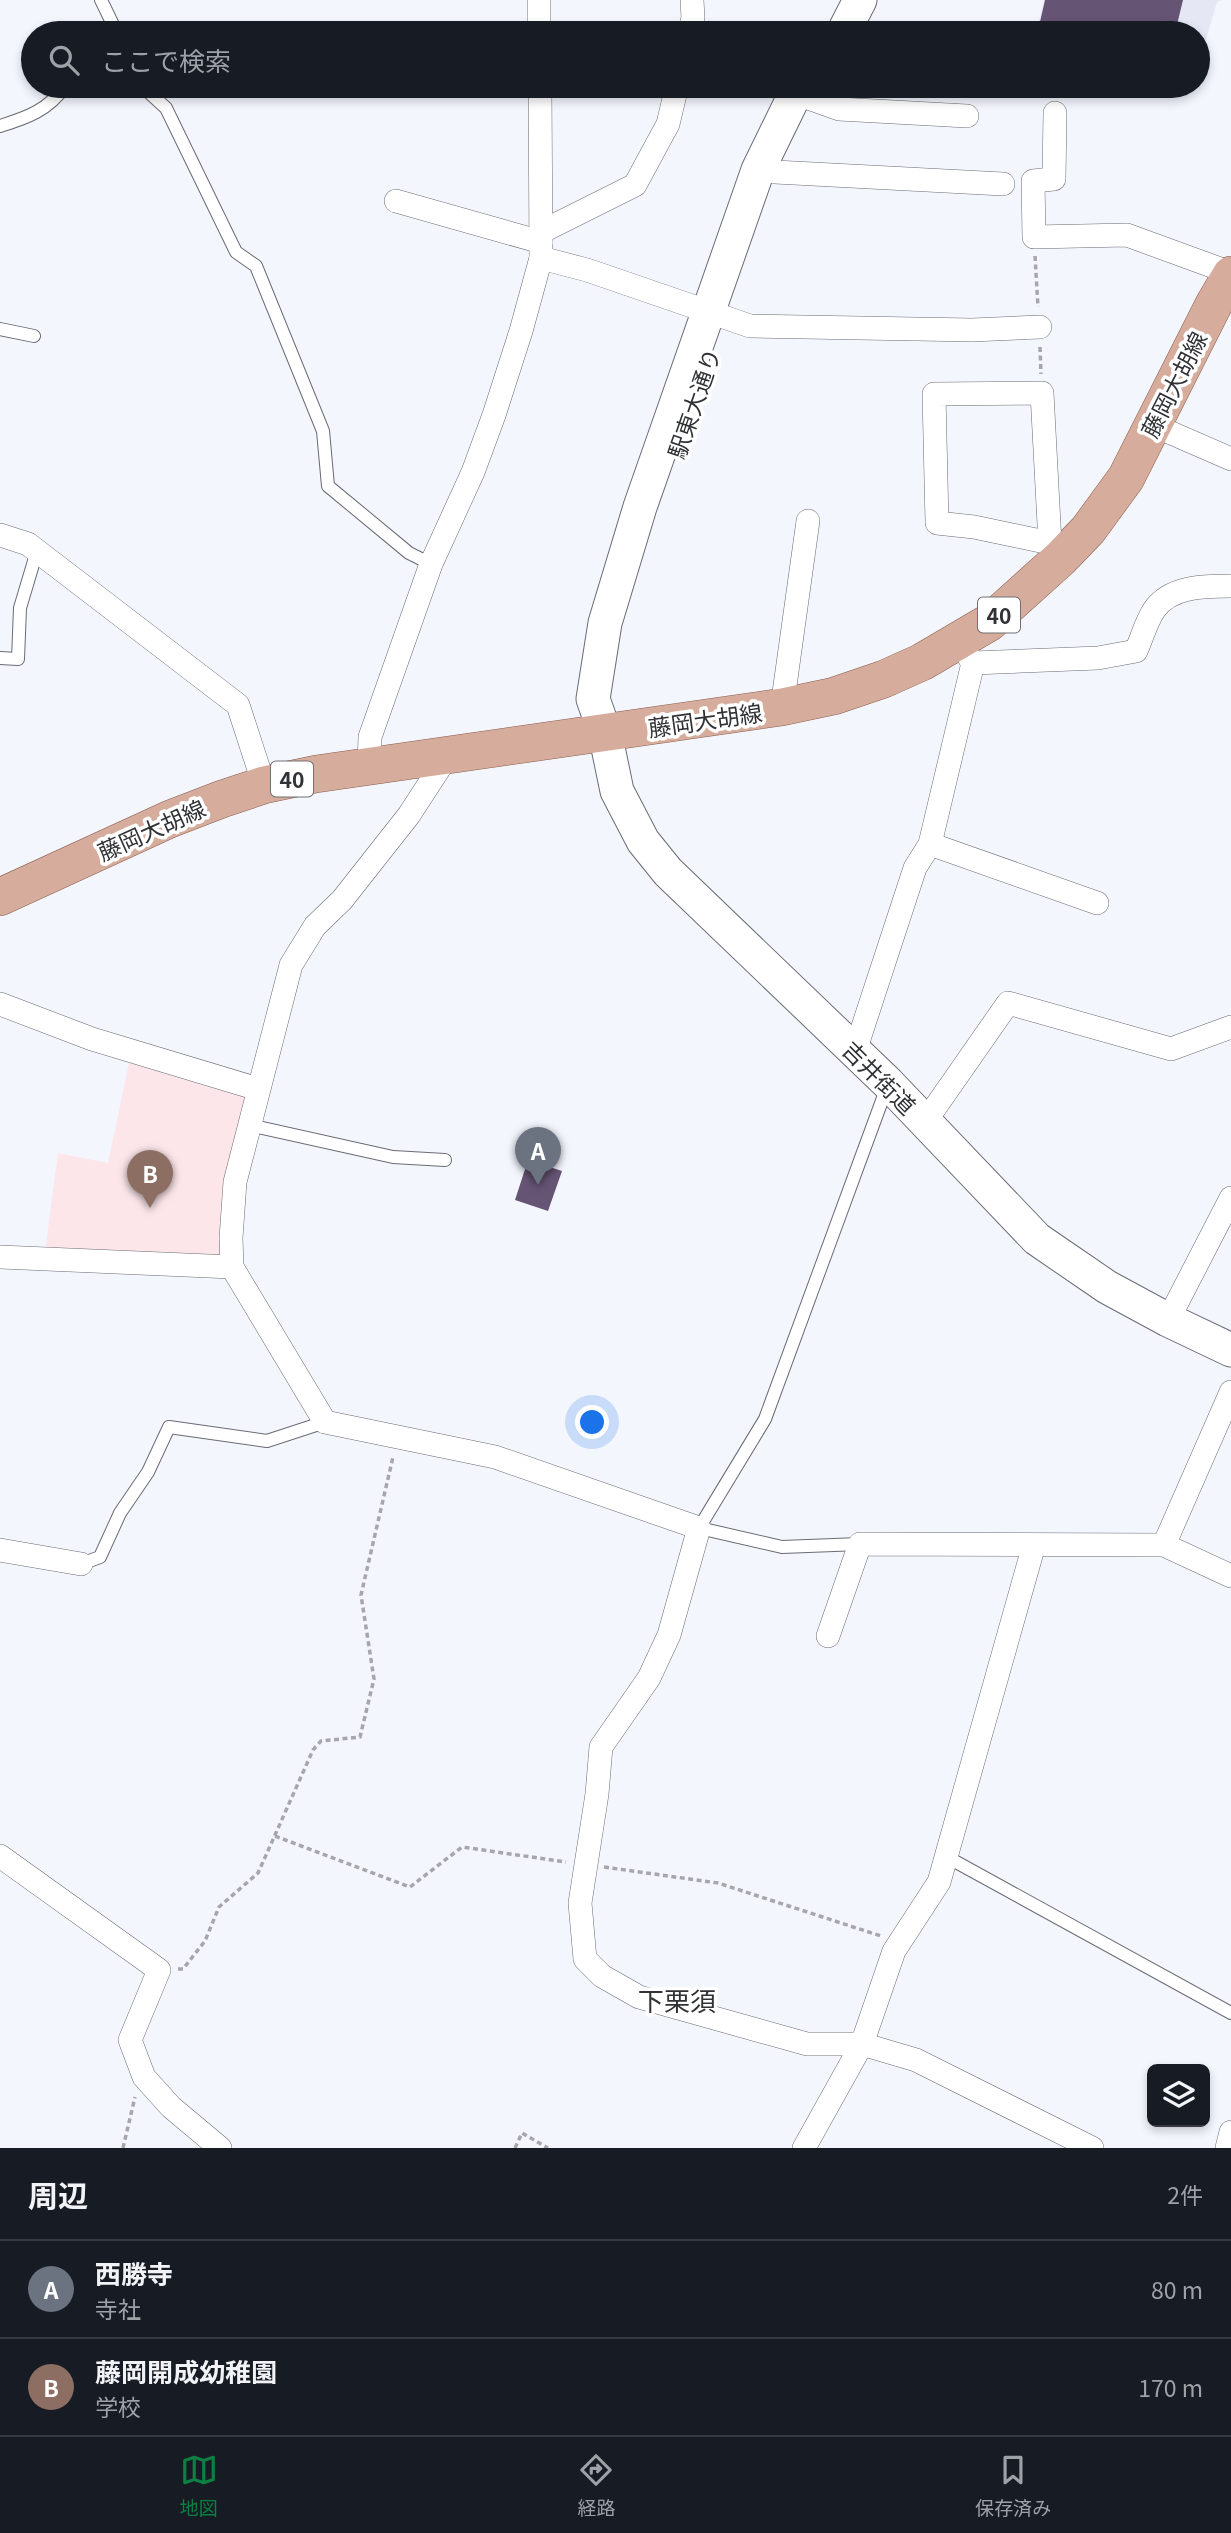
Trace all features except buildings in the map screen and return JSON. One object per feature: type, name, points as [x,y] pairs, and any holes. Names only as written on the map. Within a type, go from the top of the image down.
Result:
[{"type":"main road","name":"藤岡大胡線","points":[[0,897],[170,819],[264,785],[369,766],[782,707],[834,696],[922,663],[965,653],[1053,553],[1088,530],[1126,478],[1227,290]]},
{"type":"street","points":[[539,0],[539,21]]},
{"type":"street","points":[[692,0],[692,21]]},
{"type":"street","points":[[830,21],[841,0]]},
{"type":"street","points":[[850,21],[860,0]]},
{"type":"street","points":[[369,766],[370,737],[431,564],[473,472],[495,415],[521,331],[541,244],[540,98]]},
{"type":"street","points":[[541,244],[635,185],[668,124],[674,98]]},
{"type":"street","points":[[716,315],[758,170],[804,98]]},
{"type":"street","points":[[716,315],[806,98]]},
{"type":"street","points":[[822,98],[839,109],[967,116]]},
{"type":"street","points":[[1055,113],[1054,179],[1032,181],[1034,237],[1127,235],[1227,290]]},
{"type":"street","points":[[775,172],[802,176],[1003,184]]},
{"type":"street","points":[[396,201],[541,244],[587,270],[750,326],[972,330],[1040,327]]},
{"type":"street","name":"吉井街道","points":[[716,315],[640,507],[605,623],[593,699],[605,733],[617,791],[643,841],[660,862],[762,964],[888,1083],[1037,1239],[1107,1287],[1231,1350]]},
{"type":"street","points":[[1042,393],[1053,553],[974,527],[937,523],[934,394],[1042,393]]},
{"type":"street","points":[[1153,425],[1231,459]]},
{"type":"street","points":[[782,707],[808,521]]},
{"type":"street","points":[[0,535],[29,544],[237,705],[264,785]]},
{"type":"street","points":[[855,1051],[915,868],[930,844],[965,653],[1098,658],[1136,652],[1155,609],[1169,597],[1199,586],[1231,586]]},
{"type":"street","points":[[449,755],[409,814],[342,900],[315,926],[291,965],[234,1191],[232,1267],[325,1422],[495,1457],[699,1528],[669,1636],[649,1678],[601,1747],[597,1794],[580,1903],[585,1959],[602,1976],[639,1997],[807,2044],[862,2044],[916,2060],[1092,2148]]},
{"type":"street","points":[[930,844],[1097,903]]},
{"type":"street","points":[[925,1122],[1008,1003],[1171,1049],[1231,1027]]},
{"type":"street","points":[[0,1004],[92,1039],[258,1090]]},
{"type":"street","points":[[1168,1320],[1231,1198]]},
{"type":"street","points":[[0,1256],[232,1267]]},
{"type":"street","points":[[1164,1545],[1231,1392]]},
{"type":"street","points":[[828,1636],[860,1544],[1164,1545],[1231,1576]]},
{"type":"street","points":[[804,2148],[862,2044],[894,1951],[939,1882],[1034,1545]]},
{"type":"street","points":[[0,1550],[81,1564]]},
{"type":"street","points":[[0,1856],[159,1970],[130,2040],[141,2071],[171,2107],[220,2148]]},
{"type":"street","points":[[1227,2148],[1231,2132]]},
{"type":"lane","points":[[104,2],[109,21]]},
{"type":"lane","points":[[0,125],[35,115],[55,98]]},
{"type":"lane","points":[[155,98],[166,108],[236,252],[256,266],[323,431],[328,486],[409,553],[431,564]]},
{"type":"lane","points":[[0,329],[34,336]]},
{"type":"lane","points":[[0,658],[18,659],[20,608],[37,551]]},
{"type":"lane","points":[[860,1544],[782,1547],[699,1528],[765,1419],[888,1083]]},
{"type":"lane","points":[[249,1125],[393,1157],[445,1160]]},
{"type":"lane","points":[[81,1564],[100,1557],[120,1514],[148,1472],[169,1427],[267,1441],[325,1422]]},
{"type":"lane","points":[[947,1857],[1231,2013]]},
{"type":"path","points":[[159,1970],[183,1969],[205,1941],[219,1907],[258,1873],[313,1750],[321,1741],[360,1737],[374,1679],[361,1595],[398,1437]]},
{"type":"path","points":[[123,2148],[141,2071]]},
{"type":"path","points":[[515,2148],[522,2133],[548,2148]]},
{"type":"shaded area","points":[[1044,0],[1222,0],[1217,2],[1210,26],[1210,21],[1039,21]]},
{"type":"shaded area","points":[[130,1058],[249,1092],[223,1260],[45,1252],[58,1153],[108,1163]]},
{"type":"place","name":"西勝寺","points":[[538,1185]]},
{"type":"place","name":"藤岡開成幼稚園","points":[[150,1208]]},
{"type":"district","name":"下栗須","points":[[677,1999]]}]
